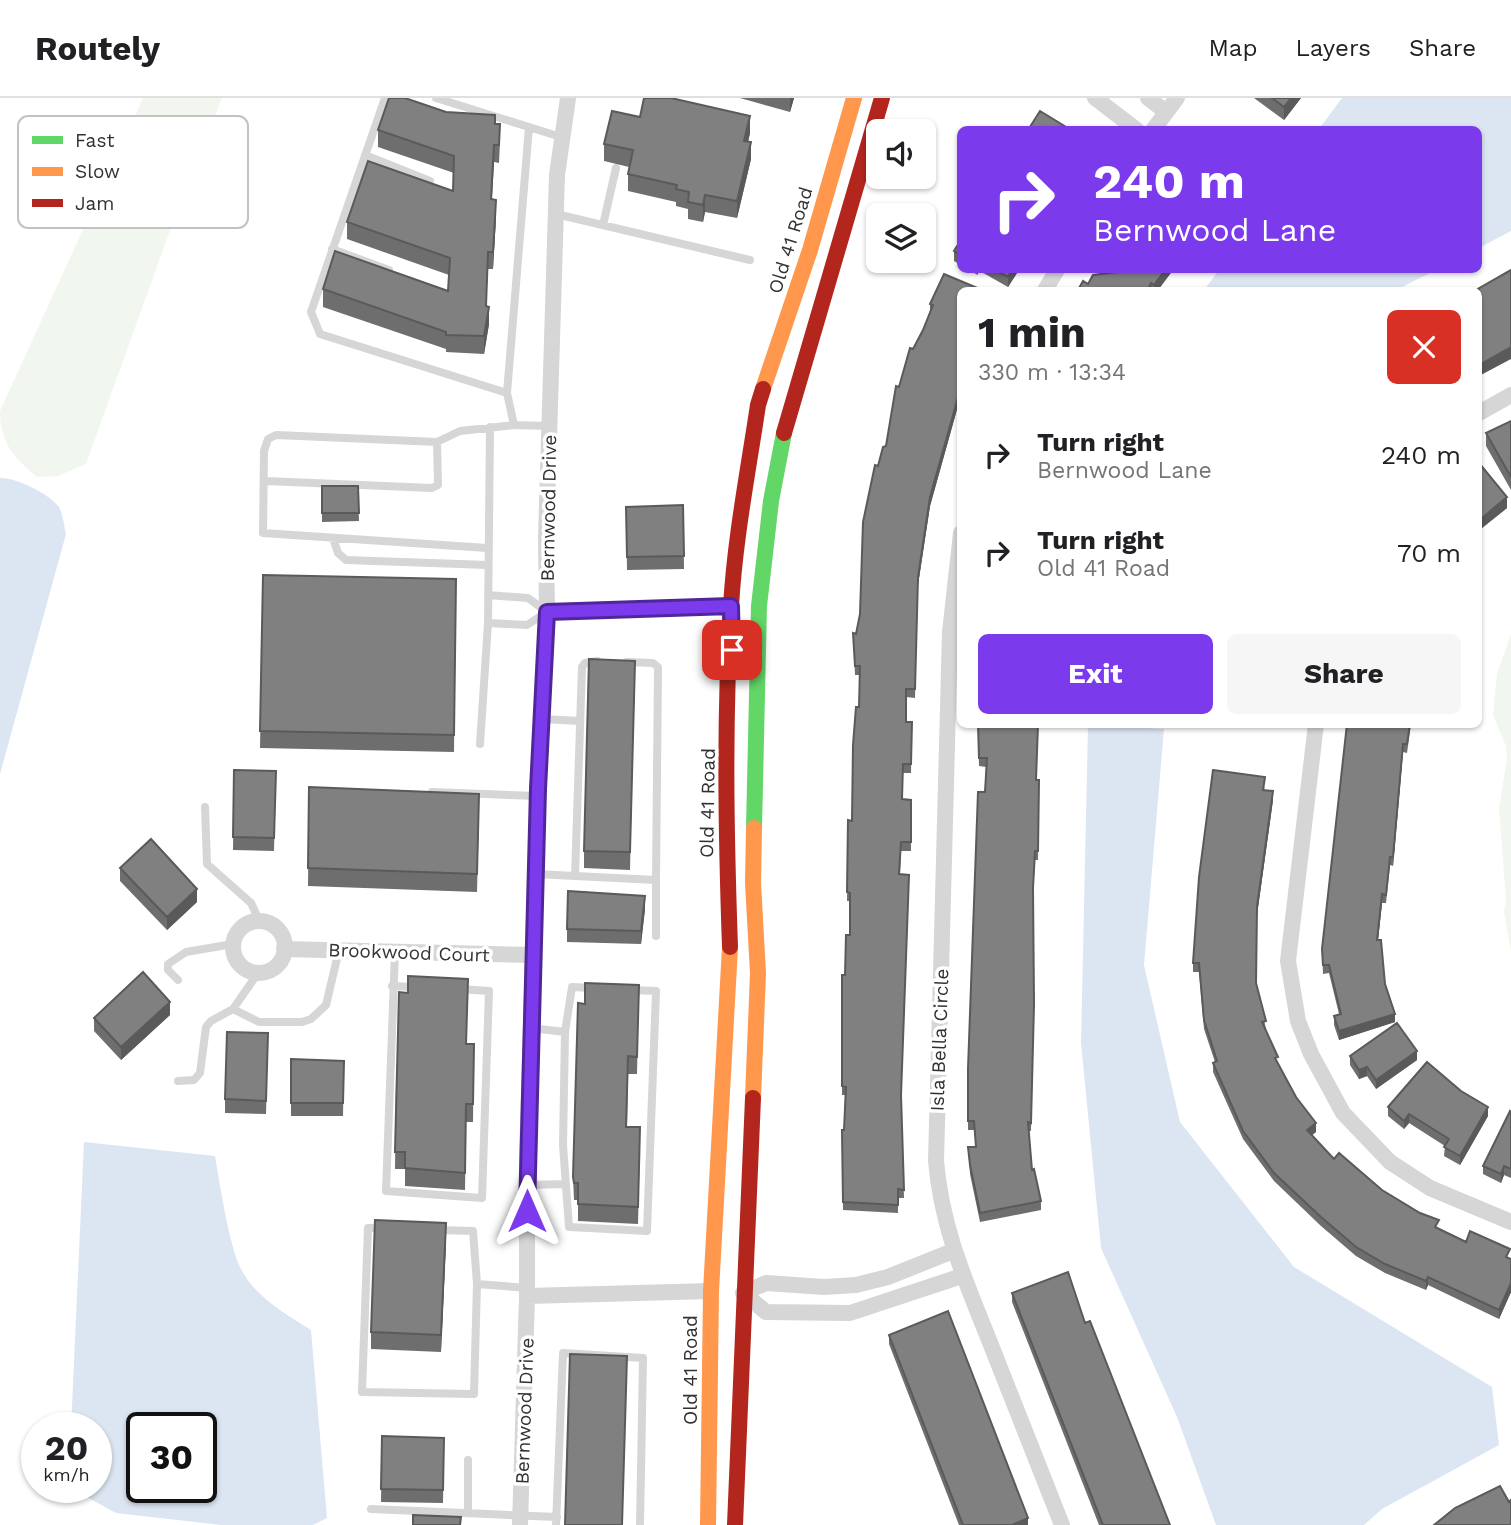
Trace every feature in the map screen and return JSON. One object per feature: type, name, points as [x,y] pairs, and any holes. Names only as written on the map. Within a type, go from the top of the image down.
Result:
[{"type":"street","name":"Bernwood Drive","points":[[520,1520],[537,796],[547,612],[549,426],[556,214],[561,138],[568,98]]},
{"type":"street","name":"Old 41 Road","points":[[708,1525],[712,1291],[731,972],[726,833],[731,606],[758,405],[810,250],[854,98]]},
{"type":"street","points":[[735,1525],[758,973],[753,883],[759,606],[779,451],[882,98]]},
{"type":"street","points":[[1095,98],[1132,126]]},
{"type":"street","points":[[1148,98],[1166,112]]},
{"type":"street","points":[[1156,126],[1177,98]]},
{"type":"street","points":[[1482,411],[1511,395]]},
{"type":"street","name":"Isla Bella Circle","points":[[957,570],[950,632],[936,1161],[939,1197],[962,1276],[1062,1525]]},
{"type":"street","points":[[547,612],[759,606]]},
{"type":"street","points":[[1316,728],[1289,961],[1298,1021],[1311,1054],[1343,1113],[1390,1162],[1430,1188],[1511,1222]]},
{"type":"street","points":[[260,922],[279,932],[284,948],[279,964],[272,970],[258,973],[242,967],[235,958],[233,944],[241,928],[260,922]]},
{"type":"street","name":"Brookwood Court","points":[[284,948],[533,955]]},
{"type":"street","points":[[527,1292],[743,1293],[766,1283],[824,1287],[856,1285],[888,1278],[953,1251]]},
{"type":"street","points":[[743,1293],[766,1312],[850,1313],[894,1301],[962,1276]]},
{"type":"lane","points":[[385,98],[311,312],[320,334],[507,393]]},
{"type":"lane","points":[[436,98],[561,138]]},
{"type":"lane","points":[[514,425],[507,393],[529,127]]},
{"type":"lane","points":[[365,155],[430,181]]},
{"type":"lane","points":[[603,225],[616,168]]},
{"type":"lane","points":[[556,214],[750,260]]},
{"type":"lane","points":[[332,249],[404,276]]},
{"type":"lane","points":[[487,548],[262,533],[266,481],[264,451],[268,439],[276,435],[437,442],[460,431],[514,425],[549,426]]},
{"type":"lane","points":[[480,744],[488,623],[490,427]]},
{"type":"lane","points":[[266,481],[432,488],[438,485],[437,442]]},
{"type":"lane","points":[[333,538],[338,552],[346,560],[488,565]]},
{"type":"lane","points":[[488,595],[528,598],[547,612],[527,625],[488,623]]},
{"type":"lane","points":[[575,876],[582,667],[590,661],[603,662]]},
{"type":"lane","points":[[615,662],[653,663],[658,667],[656,936]]},
{"type":"lane","points":[[541,719],[580,721]]},
{"type":"lane","points":[[417,792],[537,796]]},
{"type":"lane","points":[[205,807],[207,864],[251,904],[260,922]]},
{"type":"lane","points":[[535,874],[656,880]]},
{"type":"lane","points":[[178,980],[168,970],[168,964],[176,956],[233,944]]},
{"type":"lane","points":[[233,1009],[259,1021],[294,1023],[311,1020],[326,1005],[339,950]]},
{"type":"lane","points":[[395,952],[386,1191],[482,1198],[489,991],[447,989]]},
{"type":"lane","points":[[178,1081],[194,1080],[200,1073],[206,1027],[211,1021],[233,1009],[258,973]]},
{"type":"lane","points":[[392,986],[420,987]]},
{"type":"lane","points":[[608,989],[572,987],[565,1032],[563,1144],[569,1227],[647,1231],[656,991],[620,989]]},
{"type":"lane","points":[[531,1028],[565,1032]]},
{"type":"lane","points":[[527,1185],[566,1184]]},
{"type":"lane","points":[[394,1229],[368,1228],[362,1392],[474,1394],[477,1284],[473,1231],[421,1229]]},
{"type":"lane","points":[[888,1278],[894,1301]]},
{"type":"lane","points":[[477,1284],[527,1292]]},
{"type":"lane","points":[[371,1509],[468,1513],[520,1520],[556,1521],[563,1353],[643,1358],[640,1525]]},
{"type":"lane","points":[[468,1460],[468,1513]]},
{"type":"shaded area","points":[[143,98],[222,98],[215,116],[135,116]]},
{"type":"shaded area","points":[[1342,98],[1511,98],[1511,231],[1482,246],[1482,126],[1321,126]]},
{"type":"shaded area","points":[[84,228],[171,228],[86,464],[58,476],[37,477],[21,463],[5,440],[0,411]]},
{"type":"shaded area","points":[[1217,273],[1430,273],[1402,287],[1206,287]]},
{"type":"shaded area","points":[[0,478],[23,483],[54,502],[59,507],[66,534],[0,774]]},
{"type":"shaded area","points":[[1511,634],[1511,952],[1504,912],[1506,899],[1499,809],[1507,758],[1506,746],[1493,715],[1497,674]]},
{"type":"shaded area","points":[[1088,728],[1164,729],[1144,965],[1180,1122],[1294,1267],[1492,1387],[1499,1445],[1382,1509],[1364,1525],[1216,1525],[1177,1417],[1101,1248],[1081,1043]]},
{"type":"shaded area","points":[[84,1142],[215,1156],[229,1231],[241,1269],[263,1296],[311,1330],[327,1518],[313,1525],[221,1525],[116,1513],[98,1503],[112,1503],[112,1412],[72,1412]]},
{"type":"building","points":[[389,98],[405,98],[446,112],[495,115],[495,124],[500,124],[499,145],[494,145],[491,199],[496,200],[493,252],[488,252],[486,306],[489,307],[484,336],[446,335],[446,332],[323,289],[335,251],[448,291],[450,258],[347,222],[368,161],[453,191],[454,156],[378,130]]},
{"type":"building","points":[[644,98],[671,98],[750,116],[744,141],[751,142],[737,201],[705,195],[703,205],[688,202],[689,192],[676,189],[677,185],[628,174],[633,150],[604,144],[612,111],[640,117]]},
{"type":"building","points":[[1272,98],[1291,98],[1284,107]]},
{"type":"building","points":[[1040,111],[1064,126],[1031,126]]},
{"type":"building","points":[[1511,270],[1511,347],[1482,363],[1482,287]]},
{"type":"building","points":[[1163,273],[1149,287],[1080,287],[1083,281],[1088,284],[1093,275]]},
{"type":"building","points":[[944,274],[975,287],[957,287],[957,401],[930,497],[918,577],[915,689],[906,689],[906,722],[912,722],[911,764],[903,764],[902,799],[911,800],[911,842],[901,842],[899,874],[909,875],[901,1095],[904,1190],[898,1189],[898,1205],[843,1202],[842,1130],[846,1087],[842,1086],[842,975],[845,975],[846,935],[850,935],[850,893],[847,892],[848,820],[852,821],[853,745],[856,707],[859,707],[860,666],[855,666],[853,633],[856,634],[860,614],[863,522],[875,465],[878,466],[883,447],[886,446],[896,386],[899,387],[910,348],[913,349],[923,330],[933,305],[930,304]]},
{"type":"building","points":[[1511,421],[1511,477],[1486,433]]},
{"type":"building","points":[[1482,467],[1507,497],[1482,518]]},
{"type":"building","points":[[322,486],[358,486],[359,513],[322,513]]},
{"type":"building","points":[[683,505],[684,556],[627,557],[626,507]]},
{"type":"building","points":[[263,575],[456,579],[454,735],[260,731]]},
{"type":"building","points":[[589,659],[635,661],[630,852],[584,851]]},
{"type":"building","points":[[978,728],[1038,728],[1038,851],[1035,851],[1033,888],[1034,1004],[1031,1123],[1028,1122],[1032,1170],[1034,1169],[1041,1201],[980,1213],[968,1147],[976,1147],[974,1121],[968,1121],[968,1069],[978,792],[985,792],[987,758],[979,758]]},
{"type":"building","points":[[1347,728],[1409,728],[1407,744],[1403,744],[1393,857],[1390,857],[1386,895],[1382,894],[1377,940],[1381,940],[1385,984],[1395,1014],[1339,1031],[1334,1016],[1341,1014],[1329,965],[1323,965],[1322,949]]},
{"type":"building","points":[[234,770],[276,771],[274,838],[233,837]]},
{"type":"building","points":[[1213,770],[1265,777],[1263,790],[1273,791],[1257,906],[1256,983],[1266,1021],[1262,1022],[1278,1057],[1275,1058],[1296,1097],[1316,1123],[1307,1130],[1334,1159],[1339,1153],[1382,1190],[1420,1213],[1439,1220],[1435,1227],[1466,1242],[1470,1231],[1510,1249],[1506,1257],[1511,1259],[1511,1283],[1499,1310],[1428,1277],[1426,1281],[1385,1264],[1356,1247],[1274,1173],[1243,1131],[1213,1063],[1217,1061],[1204,1020],[1199,963],[1193,963],[1199,877]]},
{"type":"building","points":[[309,787],[479,794],[477,874],[308,868]]},
{"type":"building","points":[[151,839],[197,889],[167,917],[120,868]]},
{"type":"building","points":[[568,891],[645,896],[641,931],[567,929]]},
{"type":"building","points":[[143,972],[170,1002],[121,1047],[94,1018]]},
{"type":"building","points":[[408,976],[468,979],[466,1044],[474,1044],[473,1104],[466,1104],[465,1173],[405,1168],[405,1152],[395,1152],[399,992],[408,993]]},
{"type":"building","points":[[585,983],[639,985],[637,1057],[628,1056],[626,1127],[640,1127],[638,1207],[578,1204],[578,1183],[574,1183],[573,1177],[578,1003],[585,1004]]},
{"type":"building","points":[[1397,1023],[1417,1051],[1376,1080],[1367,1067],[1359,1070],[1350,1056]]},
{"type":"building","points":[[227,1032],[268,1033],[266,1101],[225,1099]]},
{"type":"building","points":[[291,1059],[344,1061],[343,1103],[291,1103]]},
{"type":"building","points":[[1427,1062],[1461,1091],[1488,1107],[1460,1156],[1444,1147],[1449,1139],[1409,1114],[1404,1121],[1388,1107]]},
{"type":"building","points":[[1510,1111],[1511,1169],[1504,1166],[1501,1174],[1483,1166]]},
{"type":"building","points":[[375,1220],[446,1223],[441,1335],[371,1332]]},
{"type":"building","points":[[1068,1272],[1085,1323],[1090,1321],[1170,1525],[1103,1525],[1012,1293]]},
{"type":"building","points":[[948,1311],[1028,1518],[1012,1525],[963,1525],[889,1335]]},
{"type":"building","points":[[570,1354],[627,1356],[622,1525],[565,1525]]},
{"type":"building","points":[[382,1436],[444,1438],[443,1490],[381,1489]]},
{"type":"building","points":[[1500,1486],[1509,1502],[1511,1500],[1511,1525],[1434,1525],[1455,1508]]},
{"type":"building","points":[[413,1515],[461,1517],[460,1525],[413,1525]]},
{"type":"traffic: fast","points":[[754,828],[759,606],[771,501],[784,433]]},
{"type":"traffic: slow","points":[[763,389],[810,250],[854,98]]},
{"type":"traffic: slow","points":[[753,1098],[758,973],[753,883],[754,828]]},
{"type":"traffic: slow","points":[[708,1525],[711,1291],[730,947]]},
{"type":"traffic: jam","points":[[784,433],[882,98]]},
{"type":"traffic: jam","points":[[730,947],[726,776],[731,606],[742,505],[763,389]]},
{"type":"traffic: jam","points":[[735,1525],[753,1098]]},
{"type":"route","points":[[527,1211],[538,789],[547,612],[731,606],[732,650]]}]
